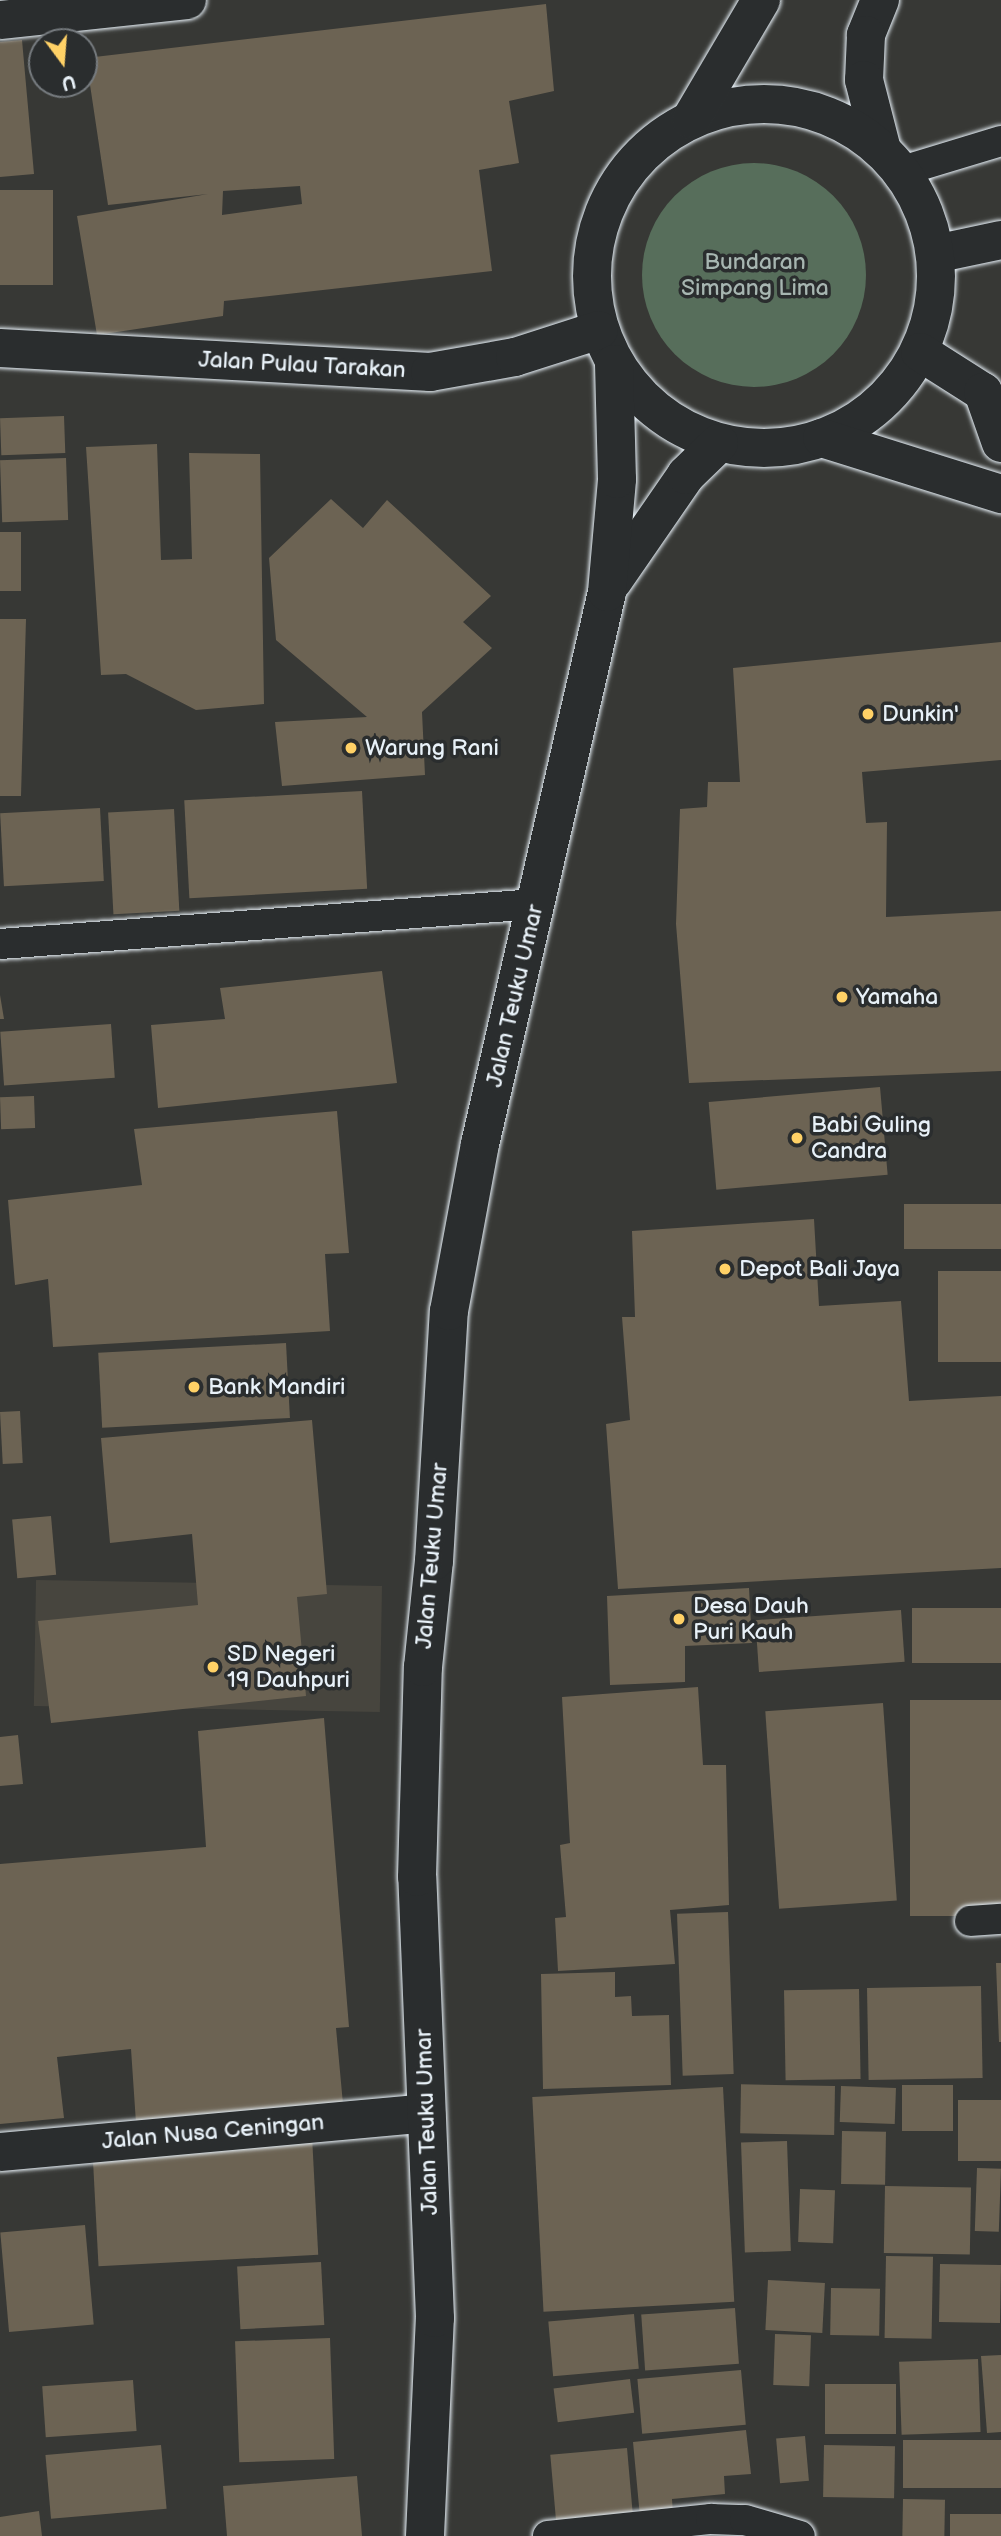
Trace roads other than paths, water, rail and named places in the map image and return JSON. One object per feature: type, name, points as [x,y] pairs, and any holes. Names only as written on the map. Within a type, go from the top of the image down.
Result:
[{"type":"main road","points":[[0,20],[187,0]]},
{"type":"main road","points":[[880,0],[866,35],[864,80],[892,161]]},
{"type":"main road","points":[[691,119],[751,4]]},
{"type":"main road","points":[[607,347],[642,399],[678,426],[719,443],[753,448],[822,438],[862,418],[894,388],[920,352],[934,304],[935,254],[918,197],[892,161],[840,121],[791,106],[741,105],[691,119]]},
{"type":"main road","name":"Jalan Teuku Umar","points":[[425,2536],[435,2318],[417,1851],[423,1667],[434,1561],[449,1311],[480,1144],[607,592],[617,479],[607,347],[591,289],[593,248],[605,207],[626,171],[656,142],[691,119]]},
{"type":"main road","points":[[935,254],[1001,240]]},
{"type":"main road","name":"Jalan Pulau Tarakan","points":[[0,348],[430,372],[515,357],[607,347]]},
{"type":"main road","points":[[920,352],[992,389],[1001,443]]},
{"type":"main road","points":[[822,438],[1001,494]]},
{"type":"main road","name":"Jalan Teuku Umar","points":[[607,592],[664,504],[719,443]]},
{"type":"main road","name":"Jalan Nusa Ceningan","points":[[0,2152],[426,2113]]},
{"type":"lane","points":[[892,161],[1001,141]]},
{"type":"lane","points":[[0,944],[536,904]]},
{"type":"lane","points":[[970,1921],[1001,1919]]},
{"type":"lane","points":[[548,2536],[712,2519],[745,2520],[800,2536]]},
{"type":"place","name":"Dunkin'","points":[[868,714]]},
{"type":"place","name":"Warung Rani","points":[[351,748]]},
{"type":"place","name":"Yamaha","points":[[842,997]]},
{"type":"place","name":"Babi Guling Candra","points":[[797,1138]]},
{"type":"place","name":"Depot Bali Jaya","points":[[725,1269]]},
{"type":"place","name":"Bank Mandiri","points":[[194,1387]]},
{"type":"place","name":"Desa Dauh Puri Kauh","points":[[679,1619]]},
{"type":"place","name":"SD Negeri 19 Dauhpuri","points":[[213,1667]]},
{"type":"park label","name":"Bundaran Simpang Lima","points":[[755,275]]}]
